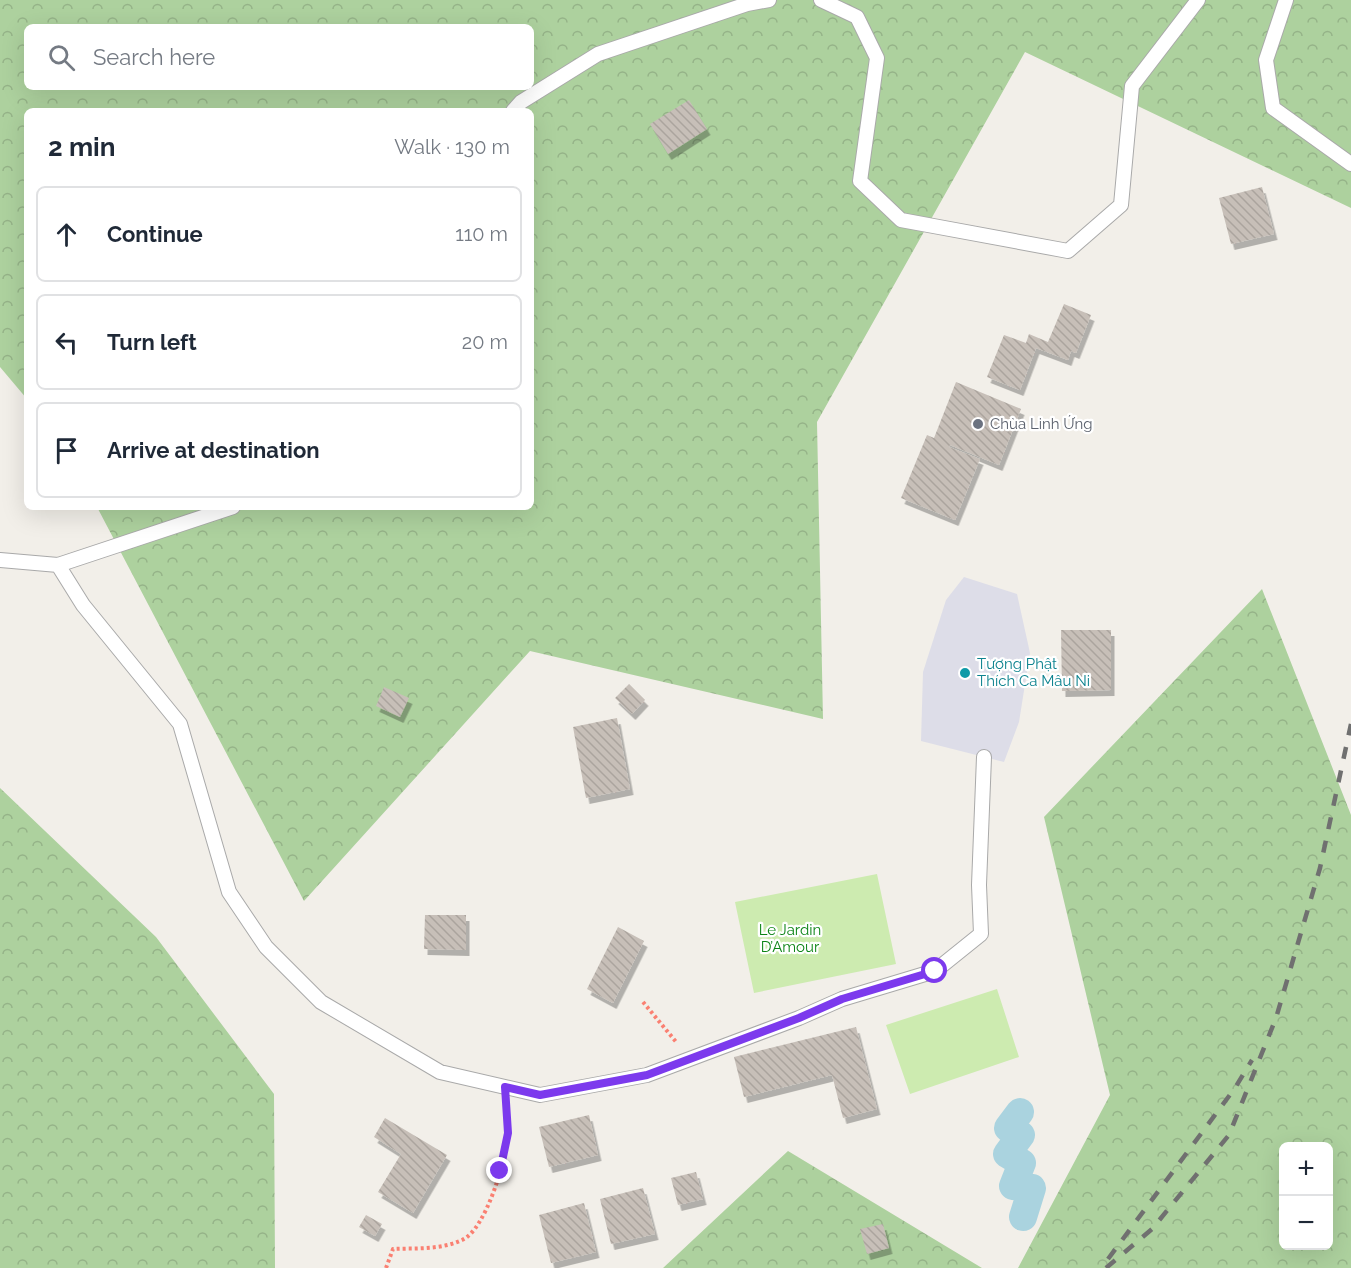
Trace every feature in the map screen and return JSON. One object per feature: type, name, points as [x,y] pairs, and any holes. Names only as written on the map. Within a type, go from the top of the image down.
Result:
[{"type":"lane","points":[[516,108],[521,102],[598,54],[747,4],[769,0]]},
{"type":"lane","points":[[821,0],[857,17],[878,58],[860,182],[901,220],[1068,251],[1121,205],[1132,87],[1198,0]]},
{"type":"lane","points":[[1286,0],[1266,60],[1273,108],[1351,164]]},
{"type":"lane","points":[[0,560],[58,565],[224,510]]},
{"type":"lane","points":[[58,565],[83,605],[180,724],[229,892],[266,947],[321,1002],[440,1072],[540,1095],[647,1075],[799,1018],[842,999],[935,971],[981,934],[979,885],[984,757]]},
{"type":"path","points":[[643,1002],[690,1058]]},
{"type":"path","points":[[386,1268],[393,1249],[429,1248],[464,1240],[485,1215],[500,1171],[508,1133],[505,1087]]},
{"type":"green space","points":[[0,0],[1351,0],[1351,208],[1025,52],[817,422],[823,719],[530,651],[304,901],[99,510],[534,510],[534,108],[24,108],[24,395],[0,367]]},
{"type":"green space","points":[[1262,589],[1351,815],[1351,1268],[1018,1268],[1110,1095],[1044,817]]},
{"type":"green space","points":[[0,788],[156,937],[274,1094],[275,1268],[0,1268]]},
{"type":"green space","name":"Le Jardin D’Amour","points":[[877,874],[896,964],[754,993],[735,902]]},
{"type":"green space","points":[[997,989],[1019,1057],[910,1094],[886,1025]]},
{"type":"green space","points":[[788,1151],[982,1268],[663,1268]]},
{"type":"shaded area","points":[[964,577],[1017,594],[1030,653],[1019,722],[1004,762],[921,741],[923,672],[946,600]]},
{"type":"building","points":[[689,100],[707,129],[668,154],[650,124]]},
{"type":"building","points":[[1262,187],[1274,234],[1231,244],[1219,198]]},
{"type":"building","points":[[1064,304],[1091,315],[1076,353],[1071,351],[1068,360],[1036,348],[1020,390],[987,377],[1004,335],[1026,343],[1029,334],[1048,342]]},
{"type":"building","points":[[956,382],[1021,409],[999,465],[950,445],[949,447],[980,459],[955,520],[901,498],[927,435],[934,438]]},
{"type":"building","points":[[1061,630],[1111,630],[1111,690],[1062,691]]},
{"type":"building","points":[[629,684],[645,700],[632,714],[615,698]]},
{"type":"building","points":[[384,687],[409,698],[400,717],[376,706]]},
{"type":"building","points":[[617,718],[630,789],[586,798],[573,727]]},
{"type":"building","points":[[425,915],[466,915],[466,950],[424,949]]},
{"type":"building","points":[[618,927],[644,941],[613,1003],[587,989]]},
{"type":"building","points":[[856,1027],[877,1109],[843,1118],[832,1075],[744,1097],[734,1057]]},
{"type":"building","points":[[589,1115],[598,1155],[549,1167],[539,1127]]},
{"type":"building","points":[[385,1118],[447,1155],[413,1213],[378,1192],[401,1154],[374,1137]]},
{"type":"building","points":[[696,1172],[703,1199],[678,1205],[671,1178]]},
{"type":"building","points":[[643,1188],[655,1234],[611,1244],[600,1199]]},
{"type":"building","points":[[584,1203],[596,1252],[551,1263],[539,1215]]},
{"type":"building","points":[[366,1215],[382,1224],[375,1236],[359,1227]]},
{"type":"building","points":[[883,1224],[889,1248],[867,1254],[860,1229]]},
{"type":"waterway","points":[[1020,1112],[1008,1128],[1021,1135],[1007,1154],[1022,1163],[1013,1186],[1032,1188],[1023,1217]]},
{"type":"railway","points":[[1106,1268],[1152,1229],[1229,1135],[1276,1018],[1320,868],[1351,724]]},
{"type":"railway","points":[[1108,1259],[1235,1088],[1252,1060]]},
{"type":"place","name":"Chùa Linh Ứng","points":[[978,424]]},
{"type":"place","name":"Tượng Phật Thích Ca Mâu Ni","points":[[965,673]]},
{"type":"route","points":[[500,1171],[508,1133],[505,1087],[540,1095],[647,1075],[799,1018],[842,999],[935,971]]}]
